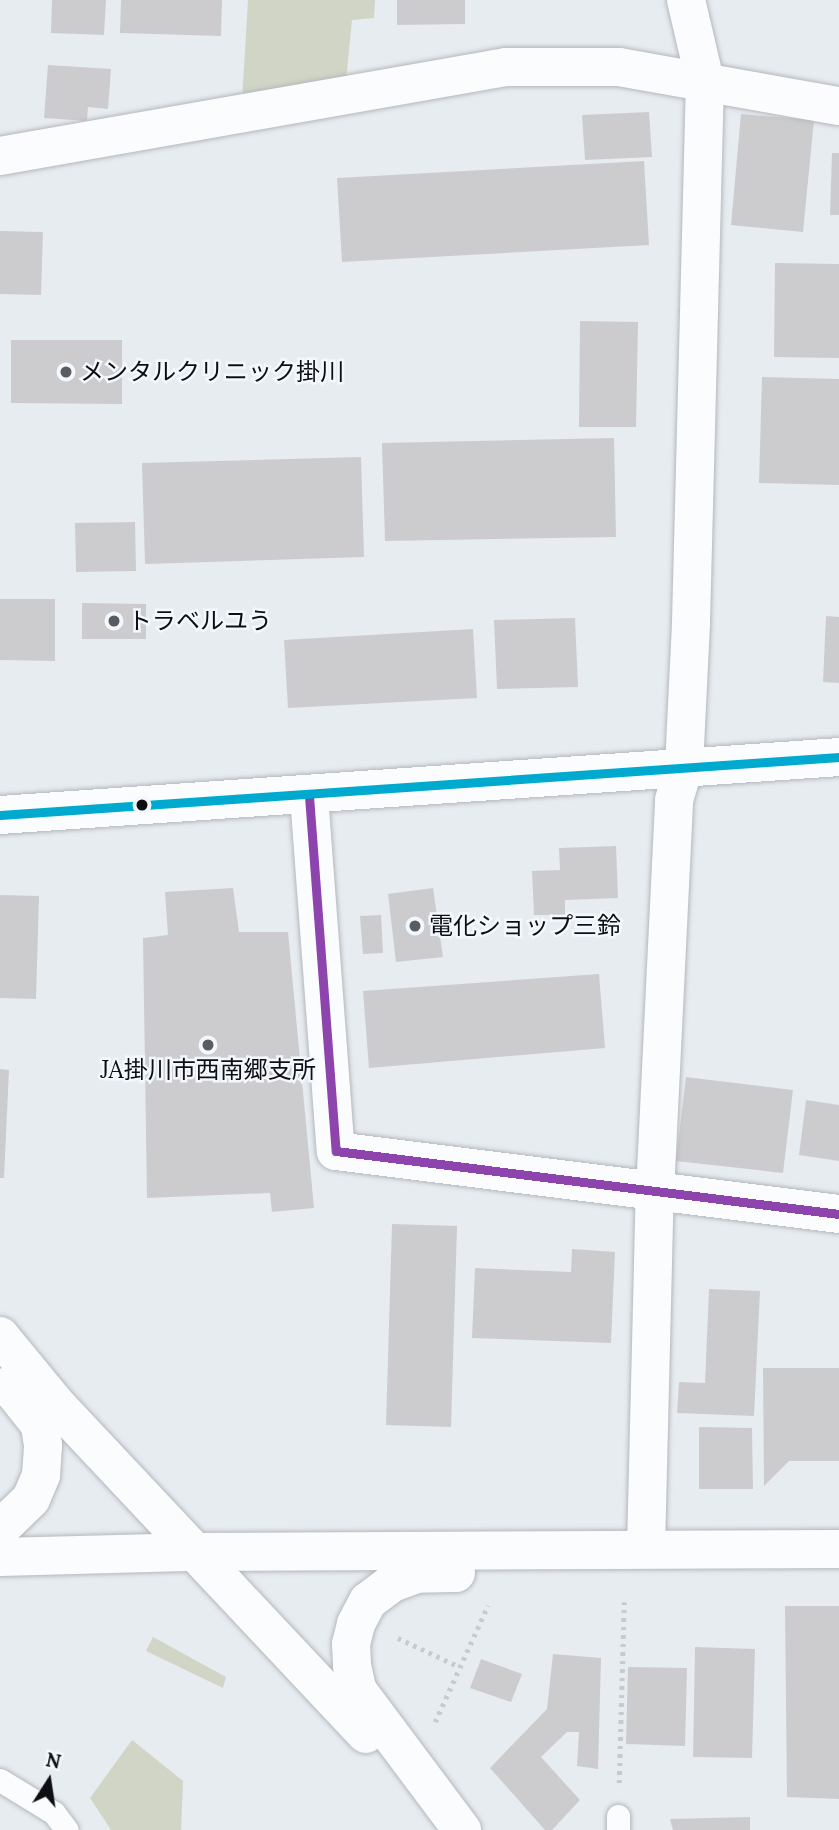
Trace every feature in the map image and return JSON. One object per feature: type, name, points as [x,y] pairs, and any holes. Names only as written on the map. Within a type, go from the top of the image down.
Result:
[{"type":"street","points":[[646,1549],[655,1192],[674,800],[684,767],[691,622],[705,81],[687,0]]},
{"type":"street","points":[[0,156],[506,67],[619,67],[839,106]]},
{"type":"street","points":[[0,816],[839,757]]},
{"type":"street","points":[[309,796],[336,1151],[839,1214]]},
{"type":"street","points":[[0,1336],[55,1403],[456,1830]]},
{"type":"street","points":[[0,1375],[40,1425],[43,1444],[40,1475],[31,1499],[0,1529]]},
{"type":"street","points":[[0,1535],[417,1574],[589,1574],[756,1567],[839,1560]]},
{"type":"street","points":[[0,1557],[196,1552],[839,1549]]},
{"type":"street","points":[[417,1574],[392,1583],[368,1601],[356,1625],[351,1644],[352,1666],[358,1691],[461,1830]]},
{"type":"lane","points":[[0,1780],[54,1813],[67,1830]]},
{"type":"path","points":[[618,1823],[624,1602]]},
{"type":"path","points":[[434,1724],[488,1604]]},
{"type":"path","points":[[398,1638],[460,1667]]},
{"type":"green space","points":[[248,0],[375,0],[374,18],[352,20],[346,81],[242,100]]},
{"type":"green space","points":[[153,1637],[226,1677],[223,1688],[146,1651]]},
{"type":"green space","points":[[132,1740],[183,1781],[181,1830],[111,1830],[90,1798]]},
{"type":"building","points":[[52,0],[106,0],[104,35],[51,33]]},
{"type":"building","points":[[121,0],[222,0],[221,36],[120,33]]},
{"type":"building","points":[[397,0],[465,0],[465,24],[397,25]]},
{"type":"building","points":[[48,65],[111,69],[108,109],[88,107],[87,121],[44,118]]},
{"type":"building","points":[[649,112],[652,157],[585,160],[582,115]]},
{"type":"building","points":[[741,114],[814,120],[803,232],[731,225]]},
{"type":"building","points":[[832,153],[839,153],[839,215],[830,215]]},
{"type":"building","points":[[644,161],[649,245],[342,262],[337,178]]},
{"type":"building","points":[[0,231],[43,232],[41,295],[0,294]]},
{"type":"building","points":[[775,263],[839,264],[839,358],[774,357]]},
{"type":"building","points":[[580,321],[638,322],[636,427],[579,427]]},
{"type":"building","name":"メンタルクリニック掛川","points":[[11,340],[122,340],[122,404],[11,403]]},
{"type":"building","points":[[762,377],[839,379],[839,485],[759,483]]},
{"type":"building","points":[[614,438],[616,537],[385,541],[382,443]]},
{"type":"building","points":[[361,457],[364,557],[145,564],[142,463]]},
{"type":"building","points":[[135,522],[136,571],[76,572],[75,523]]},
{"type":"building","points":[[0,599],[55,599],[55,661],[0,660]]},
{"type":"building","name":"トラベルユう","points":[[82,603],[146,604],[146,639],[82,639]]},
{"type":"building","points":[[826,616],[839,617],[839,683],[823,682]]},
{"type":"building","points":[[575,618],[578,687],[497,689],[494,620]]},
{"type":"building","points":[[473,629],[477,698],[288,708],[284,640]]},
{"type":"building","points":[[616,846],[618,898],[565,900],[565,915],[534,915],[532,871],[560,870],[559,848]]},
{"type":"building","points":[[233,888],[239,932],[288,932],[314,1208],[272,1212],[270,1193],[147,1198],[143,938],[168,935],[165,892]]},
{"type":"building","name":"電化ショップ三鈴","points":[[433,888],[443,957],[396,962],[388,894]]},
{"type":"building","points":[[0,895],[39,896],[36,999],[0,998]]},
{"type":"building","points":[[381,915],[383,953],[363,954],[360,916]]},
{"type":"building","points":[[599,974],[605,1048],[369,1068],[363,991]]},
{"type":"building","points":[[0,1069],[9,1070],[4,1178],[0,1178]]},
{"type":"building","points":[[686,1077],[793,1090],[783,1173],[676,1161]]},
{"type":"building","points":[[806,1100],[839,1105],[839,1161],[799,1155]]},
{"type":"building","points":[[392,1224],[457,1226],[451,1427],[386,1425]]},
{"type":"building","points":[[572,1249],[615,1252],[611,1343],[472,1338],[475,1268],[571,1272]]},
{"type":"building","points":[[709,1289],[760,1291],[754,1416],[677,1413],[679,1382],[705,1383]]},
{"type":"building","points":[[763,1368],[839,1368],[839,1461],[789,1461],[764,1486]]},
{"type":"building","points":[[699,1427],[752,1428],[753,1489],[699,1489]]},
{"type":"building","points":[[785,1606],[839,1606],[839,1799],[787,1797]]},
{"type":"building","points":[[695,1647],[755,1649],[752,1758],[693,1757]]},
{"type":"building","points":[[553,1654],[601,1658],[598,1769],[577,1766],[579,1732],[567,1732],[541,1757],[580,1800],[552,1830],[545,1830],[490,1768],[547,1709]]},
{"type":"building","points":[[481,1659],[522,1674],[511,1702],[470,1688]]},
{"type":"building","points":[[628,1667],[687,1668],[685,1746],[626,1744]]},
{"type":"building","points":[[750,1817],[750,1830],[673,1830],[670,1819]]},
{"type":"transit line","points":[[0,815],[839,757]]},
{"type":"transit line","points":[[309,796],[336,1151],[839,1214]]},
{"type":"place","name":"メンタルクリニック掛川","points":[[66,372]]},
{"type":"place","name":"トラベルユう","points":[[114,621]]},
{"type":"place","name":"電化ショップ三鈴","points":[[415,926]]},
{"type":"place","name":"JA掛川市西南郷支所","points":[[208,1045]]}]
